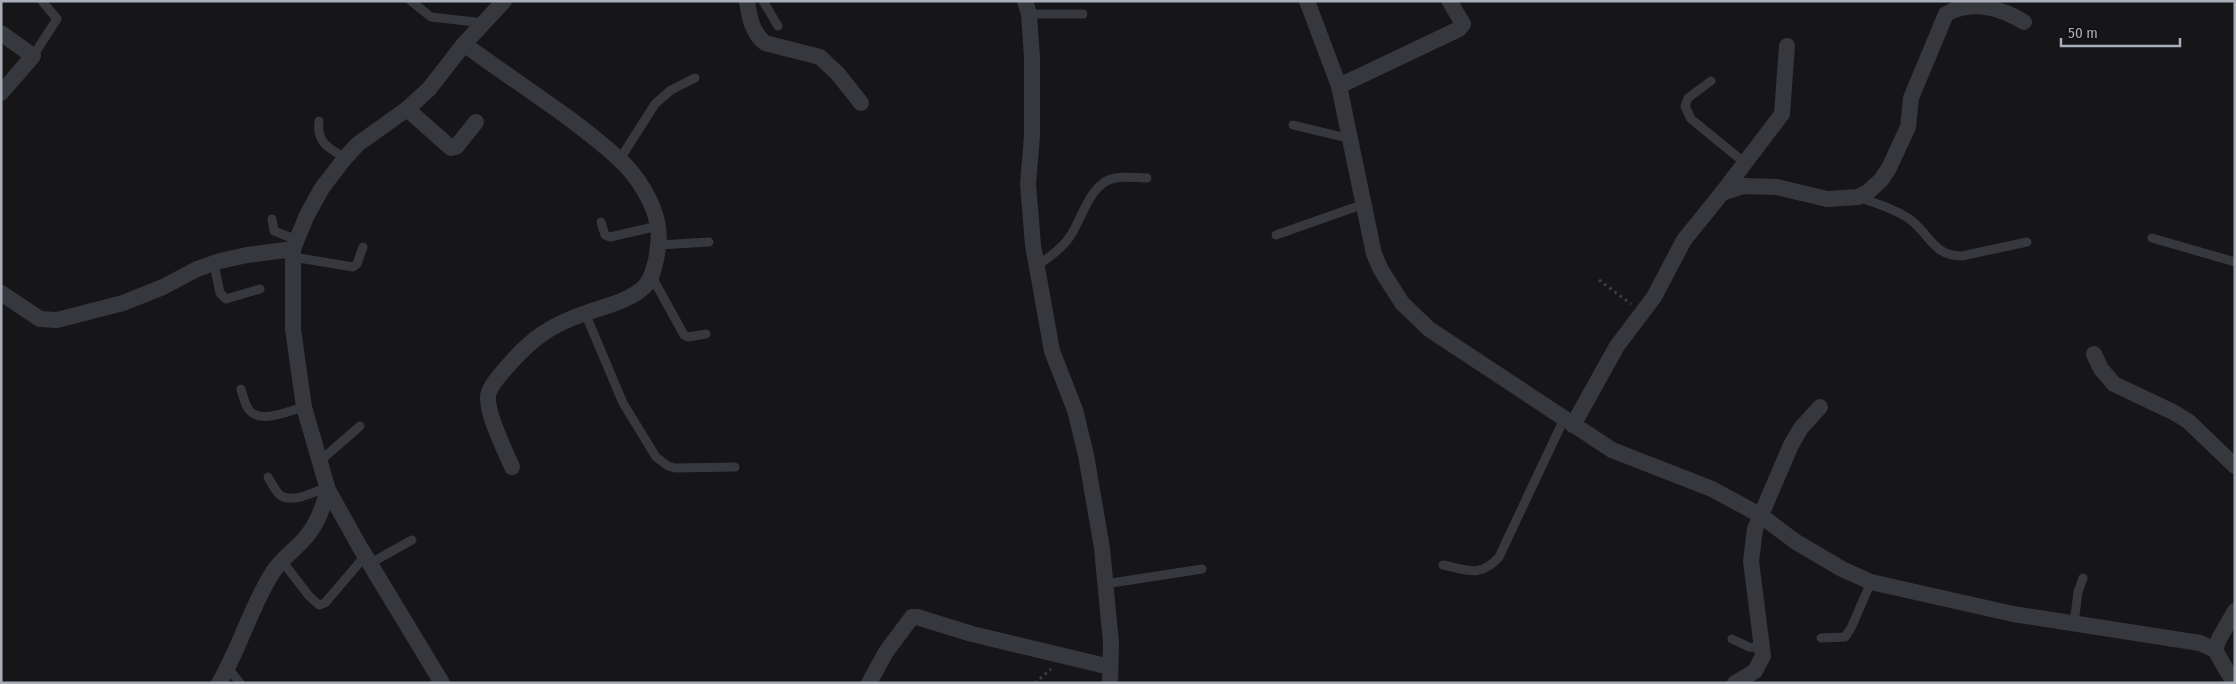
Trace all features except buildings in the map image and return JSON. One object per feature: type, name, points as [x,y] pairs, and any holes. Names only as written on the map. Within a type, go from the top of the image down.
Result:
[{"type":"street","points":[[442,683],[367,560],[328,489],[304,407],[293,329],[295,249],[322,188],[345,158],[376,130],[407,109],[429,89],[464,44],[504,1]]},
{"type":"street","points":[[747,1],[751,21],[760,39],[765,43],[820,58],[838,74],[861,104]]},
{"type":"street","points":[[1307,1],[1339,86],[1374,254],[1381,270],[1402,303],[1429,329],[1612,450],[1712,489],[1760,514],[1796,542],[1842,569],[1871,582],[2013,614],[2200,644],[2215,650],[2234,683]]},
{"type":"street","points":[[1939,1],[1942,20]]},
{"type":"street","points":[[1339,86],[1459,30],[1463,24],[1450,2]]},
{"type":"street","points":[[1722,193],[1731,189],[1752,187],[1777,188],[1827,199],[1858,197],[1868,192],[1889,168],[1908,127],[1911,98],[1942,20],[1953,7],[1964,2],[1984,2],[1996,5],[2024,22]]},
{"type":"street","points":[[869,683],[886,652],[912,617],[1110,675],[1111,643],[1102,548],[1084,447],[1075,410],[1052,351],[1037,266],[1028,184],[1032,136],[1032,58],[1027,8]]},
{"type":"street","points":[[1,33],[33,56],[1,93]]},
{"type":"street","points":[[464,44],[558,111],[620,159],[648,198],[658,226],[658,245],[652,277],[638,292],[549,329],[527,344],[497,378],[488,393],[488,408],[512,467]]},
{"type":"street","points":[[1569,422],[1617,346],[1654,297],[1684,240],[1782,114],[1787,46]]},
{"type":"street","points":[[407,109],[451,148],[456,147],[476,122]]},
{"type":"street","points":[[1,293],[40,319],[57,320],[123,303],[162,287],[197,269],[247,255],[295,249]]},
{"type":"street","points":[[2094,354],[2101,369],[2114,384],[2188,421],[2235,466]]},
{"type":"street","points":[[1735,683],[1757,677],[1763,656],[1751,561],[1755,529],[1791,445],[1801,428],[1820,407]]},
{"type":"street","points":[[219,683],[228,668],[257,602],[273,572],[306,537],[322,510],[328,489]]},
{"type":"street","points":[[2215,650],[2233,617]]},
{"type":"lane","points":[[33,56],[57,20],[42,1]]},
{"type":"lane","points":[[411,1],[431,17],[484,23]]},
{"type":"lane","points":[[763,1],[778,26]]},
{"type":"lane","points":[[1027,8],[1083,14]]},
{"type":"lane","points":[[620,159],[654,104],[671,90],[695,78]]},
{"type":"lane","points":[[1711,81],[1688,98],[1685,106],[1687,112],[1691,119],[1745,163]]},
{"type":"lane","points":[[320,121],[318,136],[322,142],[345,158]]},
{"type":"lane","points":[[1293,125],[1351,139]]},
{"type":"lane","points":[[1037,266],[1060,249],[1071,235],[1102,184],[1115,178],[1147,178]]},
{"type":"lane","points":[[1858,197],[1896,211],[1909,219],[1936,248],[1952,256],[1962,256],[2027,242]]},
{"type":"lane","points":[[1276,235],[1364,204]]},
{"type":"lane","points":[[272,219],[274,231],[295,249],[353,267],[357,264],[363,247]]},
{"type":"lane","points":[[601,222],[605,235],[610,237],[658,226]]},
{"type":"lane","points":[[2152,238],[2235,262]]},
{"type":"lane","points":[[658,245],[709,242]]},
{"type":"lane","points":[[214,264],[220,293],[226,300],[260,289]]},
{"type":"lane","points":[[652,277],[684,335],[688,337],[706,334]]},
{"type":"lane","points":[[585,313],[616,388],[656,457],[668,466],[675,468],[736,467]]},
{"type":"lane","points":[[241,389],[249,410],[259,416],[267,416],[304,407]]},
{"type":"lane","points":[[1443,565],[1473,571],[1483,570],[1499,557],[1569,422]]},
{"type":"lane","points":[[320,461],[360,426]]},
{"type":"lane","points":[[268,477],[279,494],[284,498],[302,496],[328,489]]},
{"type":"lane","points":[[282,561],[309,596],[319,605],[325,603],[367,560],[412,540]]},
{"type":"lane","points":[[1105,584],[1202,569]]},
{"type":"lane","points":[[2074,623],[2078,592],[2083,578]]},
{"type":"lane","points":[[1821,638],[1846,637],[1871,582]]},
{"type":"lane","points":[[1732,640],[1749,647],[1762,648]]},
{"type":"lane","points":[[228,668],[240,683]]},
{"type":"path","points":[[1600,280],[1642,313]]}]
